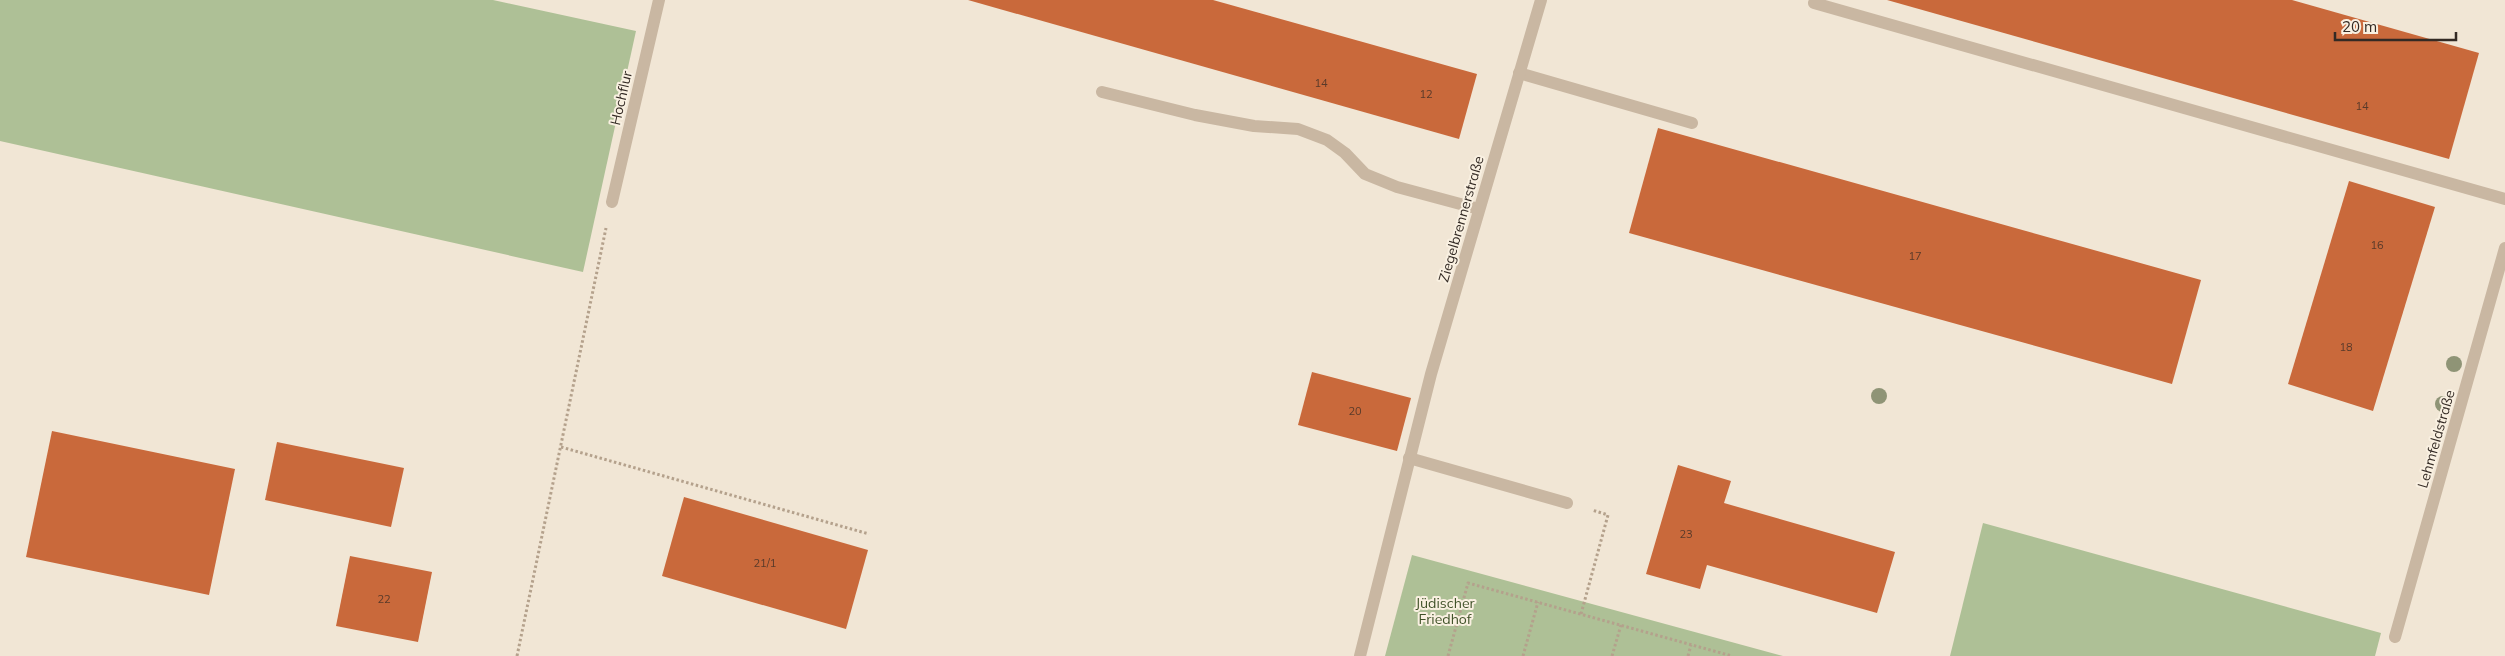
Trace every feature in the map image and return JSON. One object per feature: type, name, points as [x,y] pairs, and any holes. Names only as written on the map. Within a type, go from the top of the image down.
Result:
[{"type":"street","name":"Hochflur","points":[[612,202],[659,0]]},
{"type":"street","name":"Ziegelbrennerstraße","points":[[1360,656],[1431,374],[1541,0]]},
{"type":"street","points":[[1814,3],[2505,199]]},
{"type":"street","points":[[1519,73],[1692,123]]},
{"type":"street","points":[[1102,92],[1205,117],[1254,126],[1298,129],[1327,140],[1345,152],[1365,174],[1397,187],[1479,209]]},
{"type":"street","name":"Lehmfeldstraße","points":[[2395,637],[2505,248]]},
{"type":"street","points":[[1409,458],[1567,503]]},
{"type":"path","points":[[517,656],[612,202]]},
{"type":"path","points":[[561,448],[868,534]]},
{"type":"path","points":[[1567,503],[1608,515],[1581,614]]},
{"type":"path","points":[[1448,656],[1468,583],[1732,656]]},
{"type":"path","points":[[1523,656],[1538,602]]},
{"type":"path","points":[[1612,656],[1621,625]]},
{"type":"path","points":[[1688,656],[1691,645]]},
{"type":"green space","points":[[0,0],[493,0],[636,31],[583,272],[0,141]]},
{"type":"green space","points":[[1983,523],[2381,633],[2375,656],[1950,656]]},
{"type":"green space","name":"Jüdischer Friedhof","points":[[1412,555],[1783,656],[1385,656]]},
{"type":"building","points":[[968,0],[1213,0],[1477,74],[1459,139]]},
{"type":"building","points":[[1887,0],[2292,0],[2479,53],[2449,159]]},
{"type":"building","points":[[1658,128],[2201,280],[2172,384],[1629,233]]},
{"type":"building","points":[[2349,181],[2435,207],[2373,411],[2288,384]]},
{"type":"building","points":[[1312,372],[1411,398],[1397,451],[1298,425]]},
{"type":"building","points":[[52,431],[235,469],[209,595],[26,557]]},
{"type":"building","points":[[277,442],[404,468],[391,527],[265,500]]},
{"type":"building","points":[[1678,465],[1731,481],[1724,503],[1895,552],[1877,613],[1707,565],[1700,589],[1646,574]]},
{"type":"building","points":[[684,497],[868,550],[846,629],[662,576]]},
{"type":"building","points":[[350,556],[432,572],[418,642],[336,626]]}]
